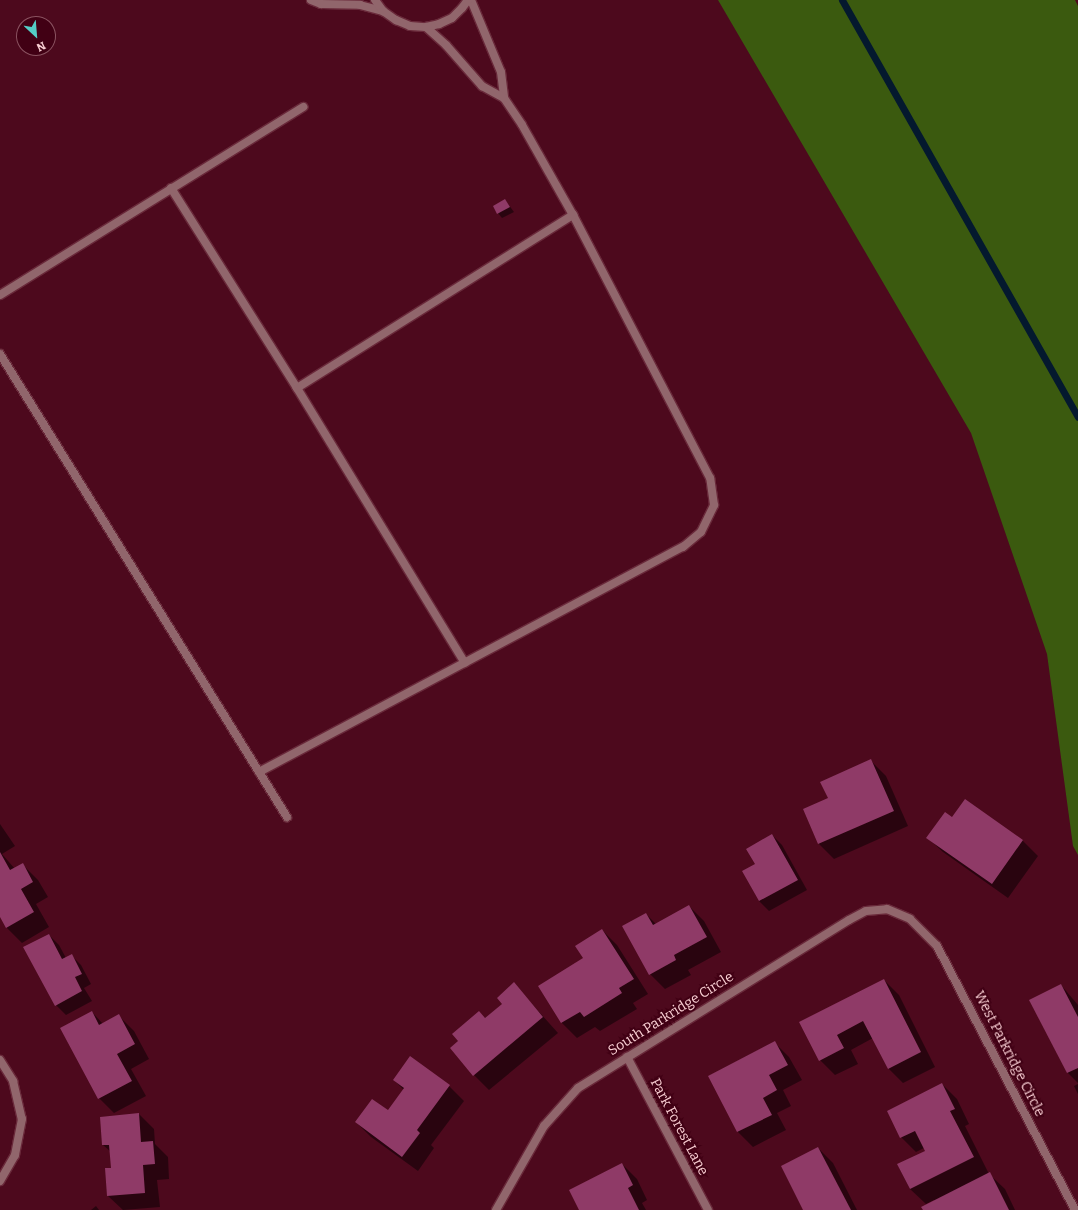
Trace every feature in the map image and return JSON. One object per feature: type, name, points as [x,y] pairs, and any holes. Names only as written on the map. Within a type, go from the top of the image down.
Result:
[{"type":"street","points":[[311,0],[321,4],[360,5],[383,11],[396,20],[410,26],[426,27],[439,24],[452,18],[468,0]]},
{"type":"street","points":[[376,0],[383,11]]},
{"type":"street","points":[[259,772],[683,547],[702,532],[714,505],[710,478],[573,215],[522,126],[504,98],[500,72],[471,0]]},
{"type":"street","points":[[426,27],[446,45],[482,86],[504,98]]},
{"type":"street","points":[[0,295],[303,107]]},
{"type":"street","points":[[171,188],[297,388],[465,663]]},
{"type":"street","points":[[297,388],[573,215]]},
{"type":"street","points":[[0,354],[287,818]]},
{"type":"street","name":"South Parkridge Circle","points":[[496,1210],[544,1126],[578,1088],[849,920],[866,911],[887,909],[910,918]]},
{"type":"street","name":"West Parkridge Circle","points":[[910,918],[937,946],[952,970],[1075,1210]]},
{"type":"street","name":"Park Forest Lane","points":[[627,1057],[708,1210]]},
{"type":"street","points":[[0,1060],[13,1081],[22,1119],[15,1155],[0,1182]]},
{"type":"green space","points":[[718,0],[1075,0],[1078,6],[1078,855],[1073,846],[1047,654],[971,433]]},
{"type":"building","points":[[505,199],[510,207],[497,214],[493,206]]},
{"type":"building","points":[[871,759],[894,811],[818,844],[803,809],[828,798],[820,782]]},
{"type":"building","points":[[965,799],[1023,840],[992,884],[926,838],[945,812],[952,817]]},
{"type":"building","points":[[772,834],[798,880],[759,901],[742,871],[755,864],[746,849]]},
{"type":"building","points":[[0,852],[10,870],[23,863],[33,882],[21,889],[34,912],[6,928],[0,917]]},
{"type":"building","points":[[689,905],[707,937],[674,955],[676,960],[649,975],[622,926],[646,913],[653,925]]},
{"type":"building","points":[[602,929],[634,979],[619,988],[622,993],[584,1017],[580,1012],[561,1023],[538,986],[583,958],[575,946]]},
{"type":"building","points":[[49,934],[62,959],[72,954],[82,974],[75,977],[82,991],[55,1006],[23,947]]},
{"type":"building","points":[[884,979],[921,1052],[888,1069],[863,1021],[837,1035],[844,1048],[819,1061],[799,1022]]},
{"type":"building","points":[[514,982],[543,1017],[473,1076],[450,1048],[458,1041],[452,1034],[479,1011],[485,1018],[502,1004],[497,998]]},
{"type":"building","points":[[1061,984],[1078,1017],[1078,1068],[1067,1073],[1029,1000]]},
{"type":"building","points":[[92,1011],[99,1025],[119,1014],[135,1044],[117,1054],[132,1081],[98,1099],[60,1028]]},
{"type":"building","points":[[775,1041],[788,1065],[769,1075],[777,1090],[763,1098],[772,1115],[737,1132],[708,1076]]},
{"type":"building","points":[[410,1056],[450,1085],[417,1130],[420,1133],[402,1157],[355,1122],[372,1099],[388,1110],[404,1088],[393,1080]]},
{"type":"building","points":[[942,1083],[955,1109],[950,1111],[974,1157],[910,1189],[897,1164],[925,1151],[915,1131],[900,1138],[887,1111]]},
{"type":"building","points":[[139,1113],[141,1142],[153,1141],[155,1164],[143,1165],[145,1193],[107,1196],[105,1168],[111,1168],[109,1145],[102,1145],[100,1117]]},
{"type":"building","points":[[818,1147],[851,1210],[803,1210],[781,1166]]},
{"type":"building","points":[[622,1163],[633,1185],[628,1188],[639,1210],[579,1210],[569,1190]]},
{"type":"building","points":[[990,1172],[1009,1210],[923,1210],[921,1207]]},
{"type":"waterway","points":[[842,0],[1078,417]]}]
